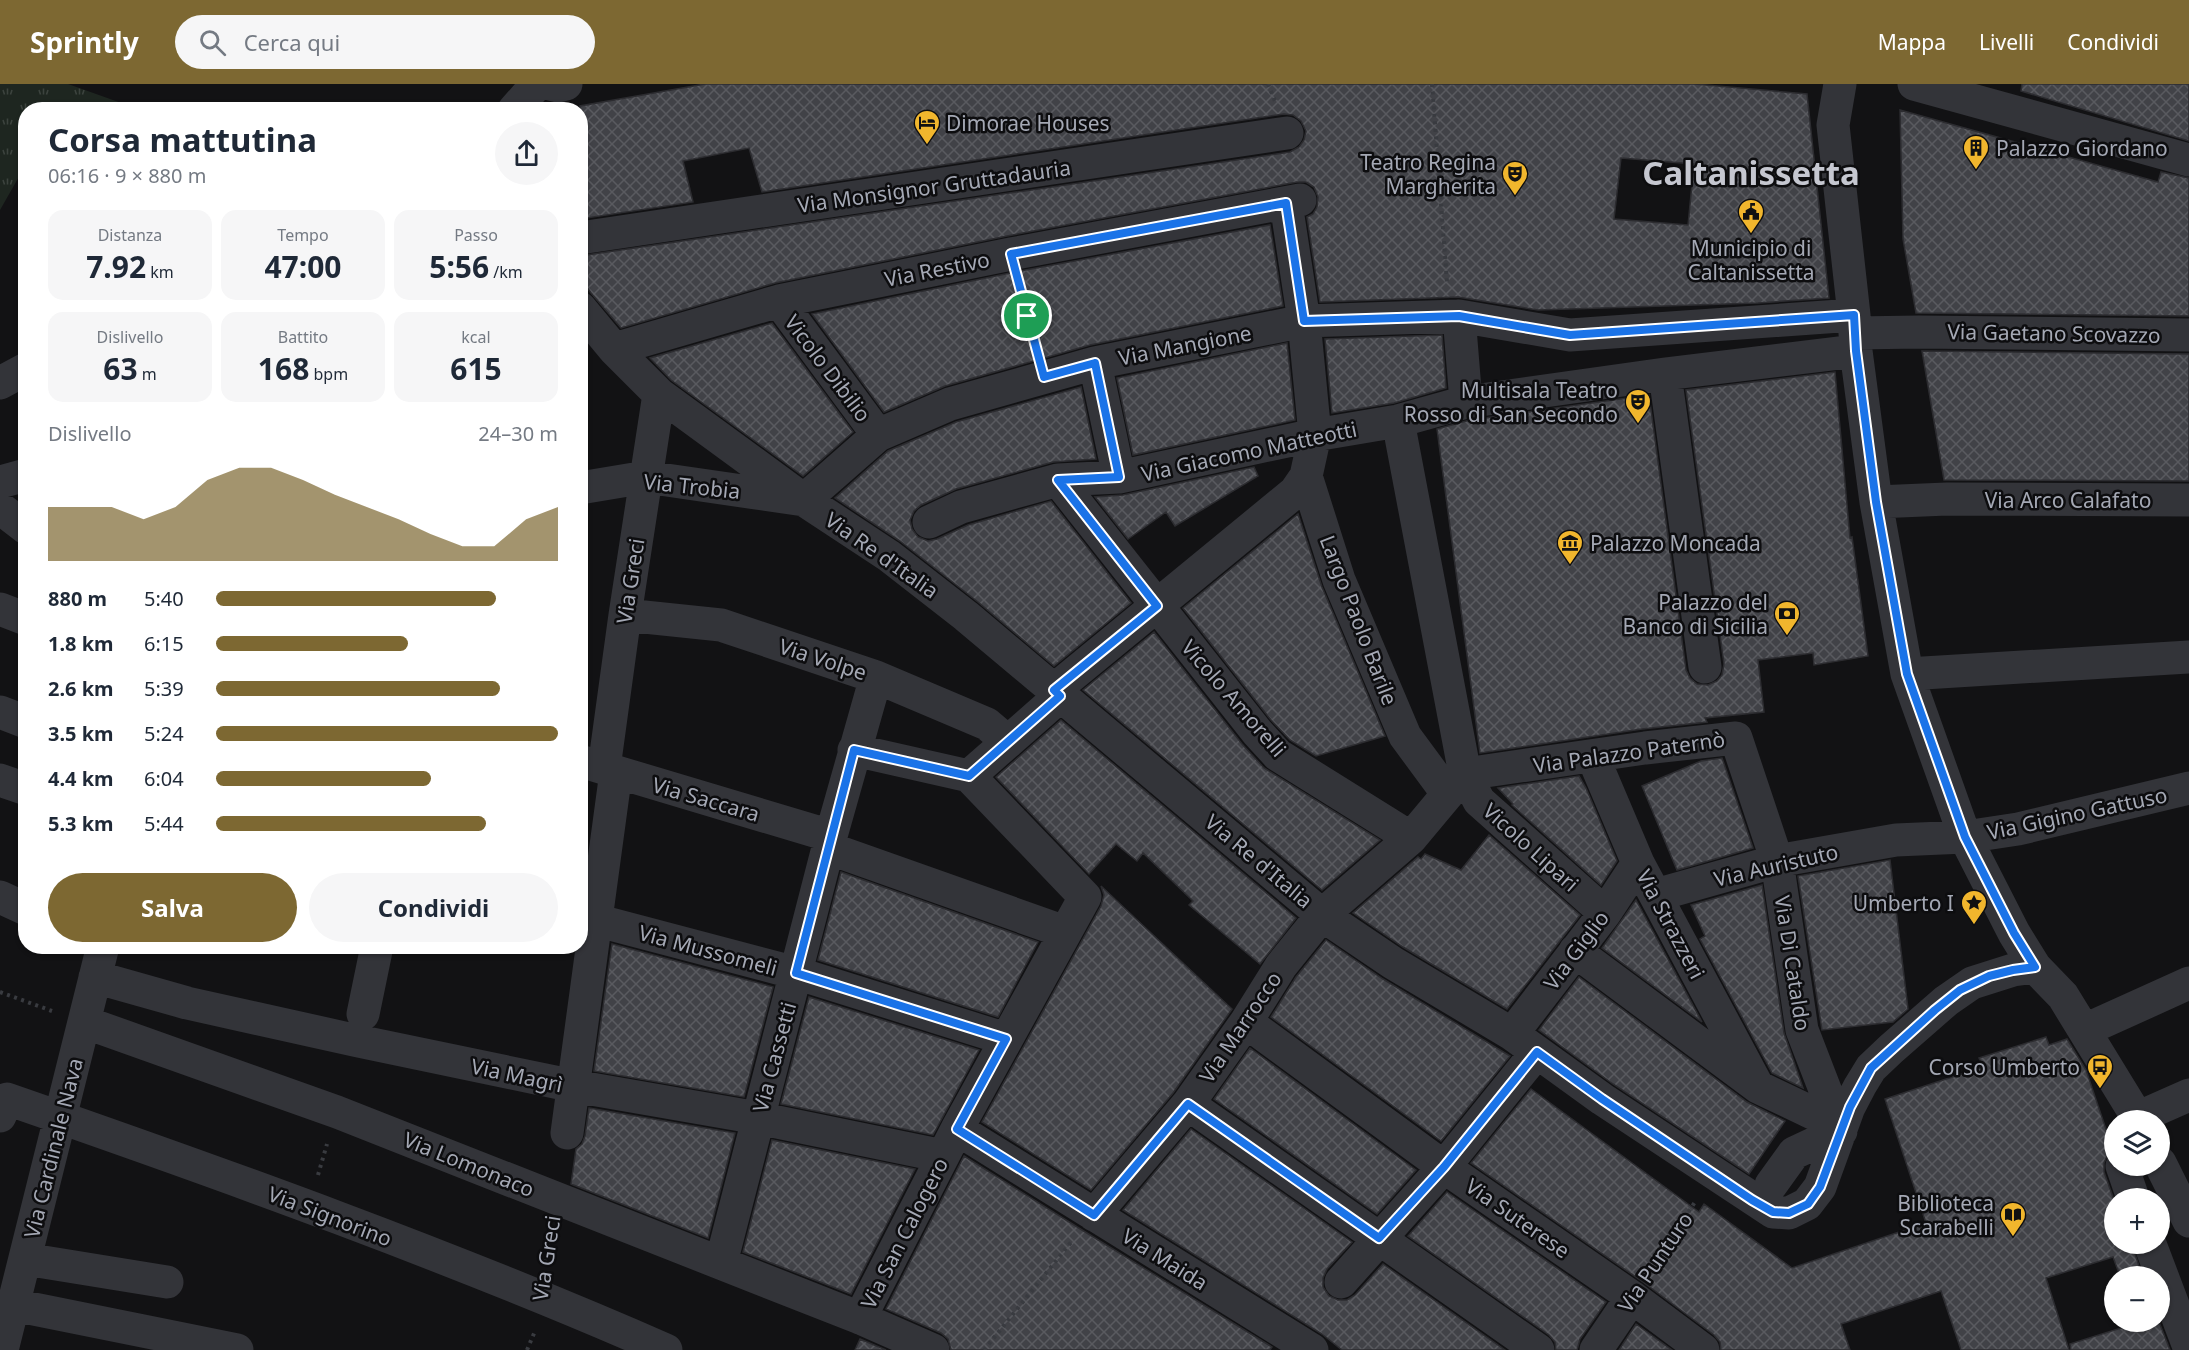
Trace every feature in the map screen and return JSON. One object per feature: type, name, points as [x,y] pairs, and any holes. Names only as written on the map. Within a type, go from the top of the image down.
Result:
[{"type":"street","points":[[521,102],[537,84]]},
{"type":"street","points":[[550,84],[558,86],[566,84]]},
{"type":"street","points":[[1840,84],[1833,125],[1855,333],[1876,502],[1907,674],[1965,837],[2014,933],[2035,967],[2063,996],[2133,1110]]},
{"type":"street","points":[[1914,84],[2189,160]]},
{"type":"street","name":"Via Monsignor Gruttadauria","points":[[588,237],[1287,133]]},
{"type":"street","name":"Via Restivo","points":[[614,349],[779,301],[1011,254],[1293,201]]},
{"type":"street","name":"Largo Paolo Barile","points":[[1293,201],[1315,435],[1306,476],[1339,580],[1405,735],[1456,783]]},
{"type":"street","name":"Vicolo Dibilio","points":[[779,301],[878,435]]},
{"type":"street","points":[[1466,402],[1455,316],[1570,335],[1677,327],[1855,333]]},
{"type":"street","name":"Via Mangione","points":[[804,500],[878,435],[950,404],[1044,377],[1095,363],[1304,321],[1455,316]]},
{"type":"street","name":"Via Re d'Italia","points":[[588,318],[614,349],[659,394],[804,500],[897,563],[966,616],[1322,915],[1393,963],[1525,1043],[1602,1099],[1773,1212],[1789,1213],[1808,1204],[1820,1187],[1850,1107],[1871,1068],[1946,1000],[1972,983],[2013,970],[2035,967]]},
{"type":"street","points":[[1677,327],[1673,373],[1705,667]]},
{"type":"street","name":"Via Gaetano Scovazzo","points":[[1855,333],[2189,335]]},
{"type":"street","name":"Via Giacomo Matteotti","points":[[929,522],[961,507],[1058,480],[1119,477],[1315,435],[1398,422],[1466,402],[1673,373],[1855,333]]},
{"type":"street","points":[[1095,363],[1119,477]]},
{"type":"street","points":[[0,383],[18,373]]},
{"type":"street","name":"Via Greci","points":[[589,918],[600,767],[659,394]]},
{"type":"street","points":[[1398,422],[1456,783]]},
{"type":"street","points":[[854,750],[969,776],[1008,742],[1057,693],[1294,492],[1306,476]]},
{"type":"street","points":[[0,482],[18,477]]},
{"type":"street","name":"Via Trobia","points":[[588,487],[646,477],[804,500]]},
{"type":"street","name":"Vicolo Amorelli","points":[[1058,480],[1257,732],[1278,755],[1411,838]]},
{"type":"street","name":"Via Arco Calafato","points":[[1876,502],[2189,500]]},
{"type":"street","points":[[0,508],[18,522]]},
{"type":"street","points":[[0,609],[18,616]]},
{"type":"street","name":"Via Volpe","points":[[625,615],[721,625],[876,677],[987,724],[1008,742]]},
{"type":"street","points":[[1907,674],[2189,657]]},
{"type":"street","name":"Via Cassetti","points":[[721,1263],[854,750],[876,677]]},
{"type":"street","points":[[0,712],[18,719]]},
{"type":"street","name":"Via Palazzo Paternò","points":[[1456,783],[1645,748],[1736,738],[1777,861]]},
{"type":"street","name":"Via Strazzeri","points":[[1593,757],[1638,863],[1758,1087]]},
{"type":"street","name":"Via Saccara","points":[[600,767],[830,842],[1065,932]]},
{"type":"street","name":"Via San Calogero","points":[[860,1318],[950,1142],[1085,897],[969,776]]},
{"type":"street","points":[[0,780],[18,786]]},
{"type":"street","name":"Via Marrocco","points":[[1094,1215],[1188,1104],[1246,1022],[1281,966],[1322,915],[1411,838],[1456,783]]},
{"type":"street","name":"Vicolo Lipari","points":[[1456,783],[1605,913]]},
{"type":"street","name":"Via Gigino Gattuso","points":[[1896,840],[1965,837],[2018,829],[2189,788]]},
{"type":"street","name":"Via Auristuto","points":[[1656,895],[1777,861],[1896,840]]},
{"type":"street","name":"Via Di Cataldo","points":[[1777,861],[1802,1030],[1841,1131]]},
{"type":"street","name":"Via Giglio","points":[[1341,1282],[1444,1167],[1525,1043],[1575,951],[1605,913],[1638,863]]},
{"type":"street","points":[[0,897],[18,905]]},
{"type":"street","name":"Via Mussomeli","points":[[589,918],[796,973],[1006,1039]]},
{"type":"street","points":[[1575,951],[1758,1087],[1823,1118],[1841,1131],[1794,1153],[1771,1185]]},
{"type":"street","name":"Via Magrì","points":[[100,954],[187,1004],[574,1086],[758,1118],[950,1142]]},
{"type":"street","name":"Via Cardinale Nava","points":[[2,1350],[100,954]]},
{"type":"street","points":[[363,1014],[375,954]]},
{"type":"street","name":"Via Greci","points":[[567,1133],[574,1086],[586,954]]},
{"type":"street","points":[[2085,1030],[2189,983]]},
{"type":"street","name":"Via Lomonaco","points":[[84,1022],[337,1112],[860,1318],[933,1350]]},
{"type":"street","name":"Via Suterese","points":[[1246,1022],[1444,1167],[1632,1297],[1703,1350]]},
{"type":"street","points":[[2157,1110],[2189,1095]]},
{"type":"street","name":"Via Signorino","points":[[0,1116],[7,1099],[60,1117],[309,1207],[540,1297],[666,1350]]},
{"type":"street","points":[[1188,1104],[1538,1350]]},
{"type":"street","name":"Via Maida","points":[[950,1142],[1094,1215],[1312,1350]]},
{"type":"street","points":[[2167,1176],[2188,1217]]},
{"type":"street","points":[[2154,1254],[2189,1347]]},
{"type":"street","points":[[25,1259],[167,1282]]},
{"type":"street","name":"Via Punturo","points":[[1596,1350],[1632,1297]]},
{"type":"street","points":[[14,1305],[237,1350]]},
{"type":"path","points":[[1432,84],[1455,316]]},
{"type":"path","points":[[1011,254],[1044,377]]},
{"type":"path","points":[[0,992],[84,1022]]},
{"type":"path","name":"Via Punturo","points":[[1632,1297],[1714,1174]]},
{"type":"path","name":"Via Greci","points":[[527,1350],[536,1329],[555,1198]]},
{"type":"path","points":[[984,1350],[1094,1215]]},
{"type":"green space","points":[[0,84],[68,84],[118,102],[18,102],[18,178],[0,210]]},
{"type":"building","points":[[705,84],[1695,84],[1807,94],[1829,298],[1758,303],[1538,310],[1458,297],[1320,302],[1307,217],[1313,214],[1317,207],[1318,197],[1314,187],[1306,182],[1297,182],[1007,236],[775,283],[621,328],[588,289],[588,255],[1290,152],[1299,147],[1306,131],[1301,121],[1293,115],[1284,114],[762,192],[749,148],[683,161],[693,202],[588,218],[588,105]],"holes":[[[1621,158],[1694,164],[1688,225],[1614,219]]]},
{"type":"building","points":[[2022,84],[2189,84],[2189,141],[2021,91]]},
{"type":"building","points":[[1900,110],[2158,182],[2161,172],[2189,178],[2189,316],[1916,313],[1903,239]]},
{"type":"building","points":[[1270,225],[1283,306],[1090,345],[945,386],[884,412],[812,314],[1015,272]]},
{"type":"building","points":[[772,323],[853,432],[803,476],[671,380],[650,358]]},
{"type":"building","points":[[1442,335],[1446,388],[1394,403],[1332,413],[1325,339]]},
{"type":"building","points":[[1287,343],[1295,420],[1133,455],[1117,378]]},
{"type":"building","points":[[1922,351],[2189,354],[2189,481],[1944,480]]},
{"type":"building","name":"Palazzo Moncada","points":[[1835,372],[1850,538],[1852,537],[1868,656],[1814,665],[1813,653],[1758,660],[1764,712],[1705,718],[1707,722],[1642,729],[1480,753],[1437,429],[1470,420],[1649,395],[1686,670],[1697,684],[1708,685],[1717,681],[1722,675],[1724,664],[1686,390]]},
{"type":"building","points":[[1081,387],[1096,459],[1053,462],[956,489],[921,505],[914,511],[910,520],[912,529],[918,537],[928,541],[968,525],[1051,501],[1131,603],[1054,666],[900,541],[835,498],[888,451],[956,422]]},
{"type":"building","points":[[1254,467],[1258,476],[1175,526],[1166,512],[1128,539],[1095,497],[1123,495]]},
{"type":"building","points":[[1298,514],[1322,587],[1385,736],[1316,756],[1290,740],[1271,720],[1183,608]]},
{"type":"building","points":[[1154,632],[1242,744],[1264,768],[1380,840],[1322,890],[1083,690]]},
{"type":"building","points":[[1061,720],[1296,918],[1260,964],[1189,905],[1193,901],[1143,853],[1137,861],[1116,844],[1089,874],[996,777]]},
{"type":"building","points":[[1722,758],[1753,848],[1677,870],[1642,786],[1701,761]]},
{"type":"building","points":[[1579,776],[1617,861],[1601,885],[1512,805],[1498,788]]},
{"type":"building","points":[[1489,835],[1580,915],[1507,1009],[1403,947],[1353,913],[1418,857],[1421,859],[1425,854],[1461,870]]},
{"type":"building","points":[[1890,860],[1908,1009],[1893,1022],[1822,1030],[1798,876]]},
{"type":"building","points":[[841,872],[1038,942],[998,1017],[818,960]]},
{"type":"building","points":[[1762,885],[1784,1033],[1803,1088],[1772,1073],[1700,939],[1705,936],[1691,905]]},
{"type":"building","points":[[1101,886],[1232,1009],[1173,1093],[1091,1190],[982,1122],[1101,906],[1104,895]]},
{"type":"building","points":[[1636,900],[1702,1022],[1602,948]]},
{"type":"building","points":[[1326,940],[1383,979],[1510,1056],[1441,1141],[1271,1017],[1296,977]]},
{"type":"building","points":[[612,944],[773,987],[744,1097],[594,1071]]},
{"type":"building","points":[[1579,977],[1747,1102],[1785,1121],[1749,1174],[1613,1084],[1539,1030]]},
{"type":"building","points":[[809,997],[979,1050],[933,1135],[781,1104]]},
{"type":"building","points":[[2046,1037],[2049,1045],[2067,1039],[2086,1070],[2104,1123],[2104,1176],[2110,1188],[2104,1188],[2104,1254],[2135,1254],[2139,1266],[2116,1266],[2113,1257],[2046,1278],[2069,1350],[1961,1350],[1941,1291],[1841,1324],[1850,1350],[1721,1350],[1720,1342],[1714,1335],[1643,1282],[1471,1163],[1531,1089],[1699,1212],[1704,1204],[1792,1268],[1926,1223],[1885,1099],[1983,1067],[1979,1058]]},
{"type":"building","points":[[1250,1048],[1416,1170],[1377,1214],[1214,1099]]},
{"type":"building","points":[[589,1108],[735,1133],[708,1238],[571,1184],[576,1149],[582,1144],[585,1136]]},
{"type":"building","points":[[1191,1129],[1352,1242],[1327,1269],[1323,1278],[1323,1287],[1329,1296],[1338,1300],[1347,1300],[1355,1295],[1383,1264],[1505,1350],[1342,1350],[1322,1334],[1123,1210]]},
{"type":"building","points":[[772,1140],[915,1169],[851,1294],[743,1252]]},
{"type":"building","points":[[964,1156],[1272,1347],[1270,1350],[951,1350],[948,1339],[941,1333],[886,1309]]},
{"type":"building","points":[[1447,1192],[1606,1302],[1580,1339],[1577,1350],[1556,1350],[1555,1342],[1549,1335],[1408,1236]]},
{"type":"building","points":[[1636,1324],[1672,1350],[1619,1350]]},
{"type":"building","points":[[2108,1332],[2163,1332],[2170,1350],[2071,1350],[2070,1344]]},
{"type":"building","points":[[860,1339],[886,1350],[855,1350]]},
{"type":"place","name":"Dimorae Houses","points":[[927,146]]},
{"type":"place","name":"Palazzo Giordano","points":[[1976,171]]},
{"type":"place","name":"Teatro Regina Margherita","points":[[1515,197]]},
{"type":"place","name":"Municipio di Caltanissetta","points":[[1751,235]]},
{"type":"place","name":"Multisala Teatro Rosso di San Secondo","points":[[1638,425]]},
{"type":"place","name":"Palazzo Moncada","points":[[1570,566]]},
{"type":"place","name":"Palazzo del Banco di Sicilia","points":[[1787,637]]},
{"type":"place","name":"Umberto I","points":[[1974,926]]},
{"type":"place","name":"Corso Umberto","points":[[2100,1090]]},
{"type":"place","name":"Biblioteca Scarabelli","points":[[2013,1238]]},
{"type":"district","name":"Caltanissetta","points":[[1751,172]]},
{"type":"route","points":[[1286,203],[1304,321],[1459,316],[1570,335],[1854,315],[1856,351],[1876,502],[1907,674],[1965,837],[2014,933],[2035,967],[1989,976],[1960,990],[1871,1068],[1850,1107],[1820,1187],[1808,1204],[1789,1213],[1773,1212],[1752,1200],[1602,1099],[1537,1052],[1444,1167],[1379,1238],[1188,1104],[1094,1215],[957,1129],[1006,1039],[796,973],[854,750],[969,776],[1060,696],[1054,690],[1157,606],[1058,480],[1119,477],[1095,363],[1044,377],[1027,316],[1011,254],[1286,203]]}]
